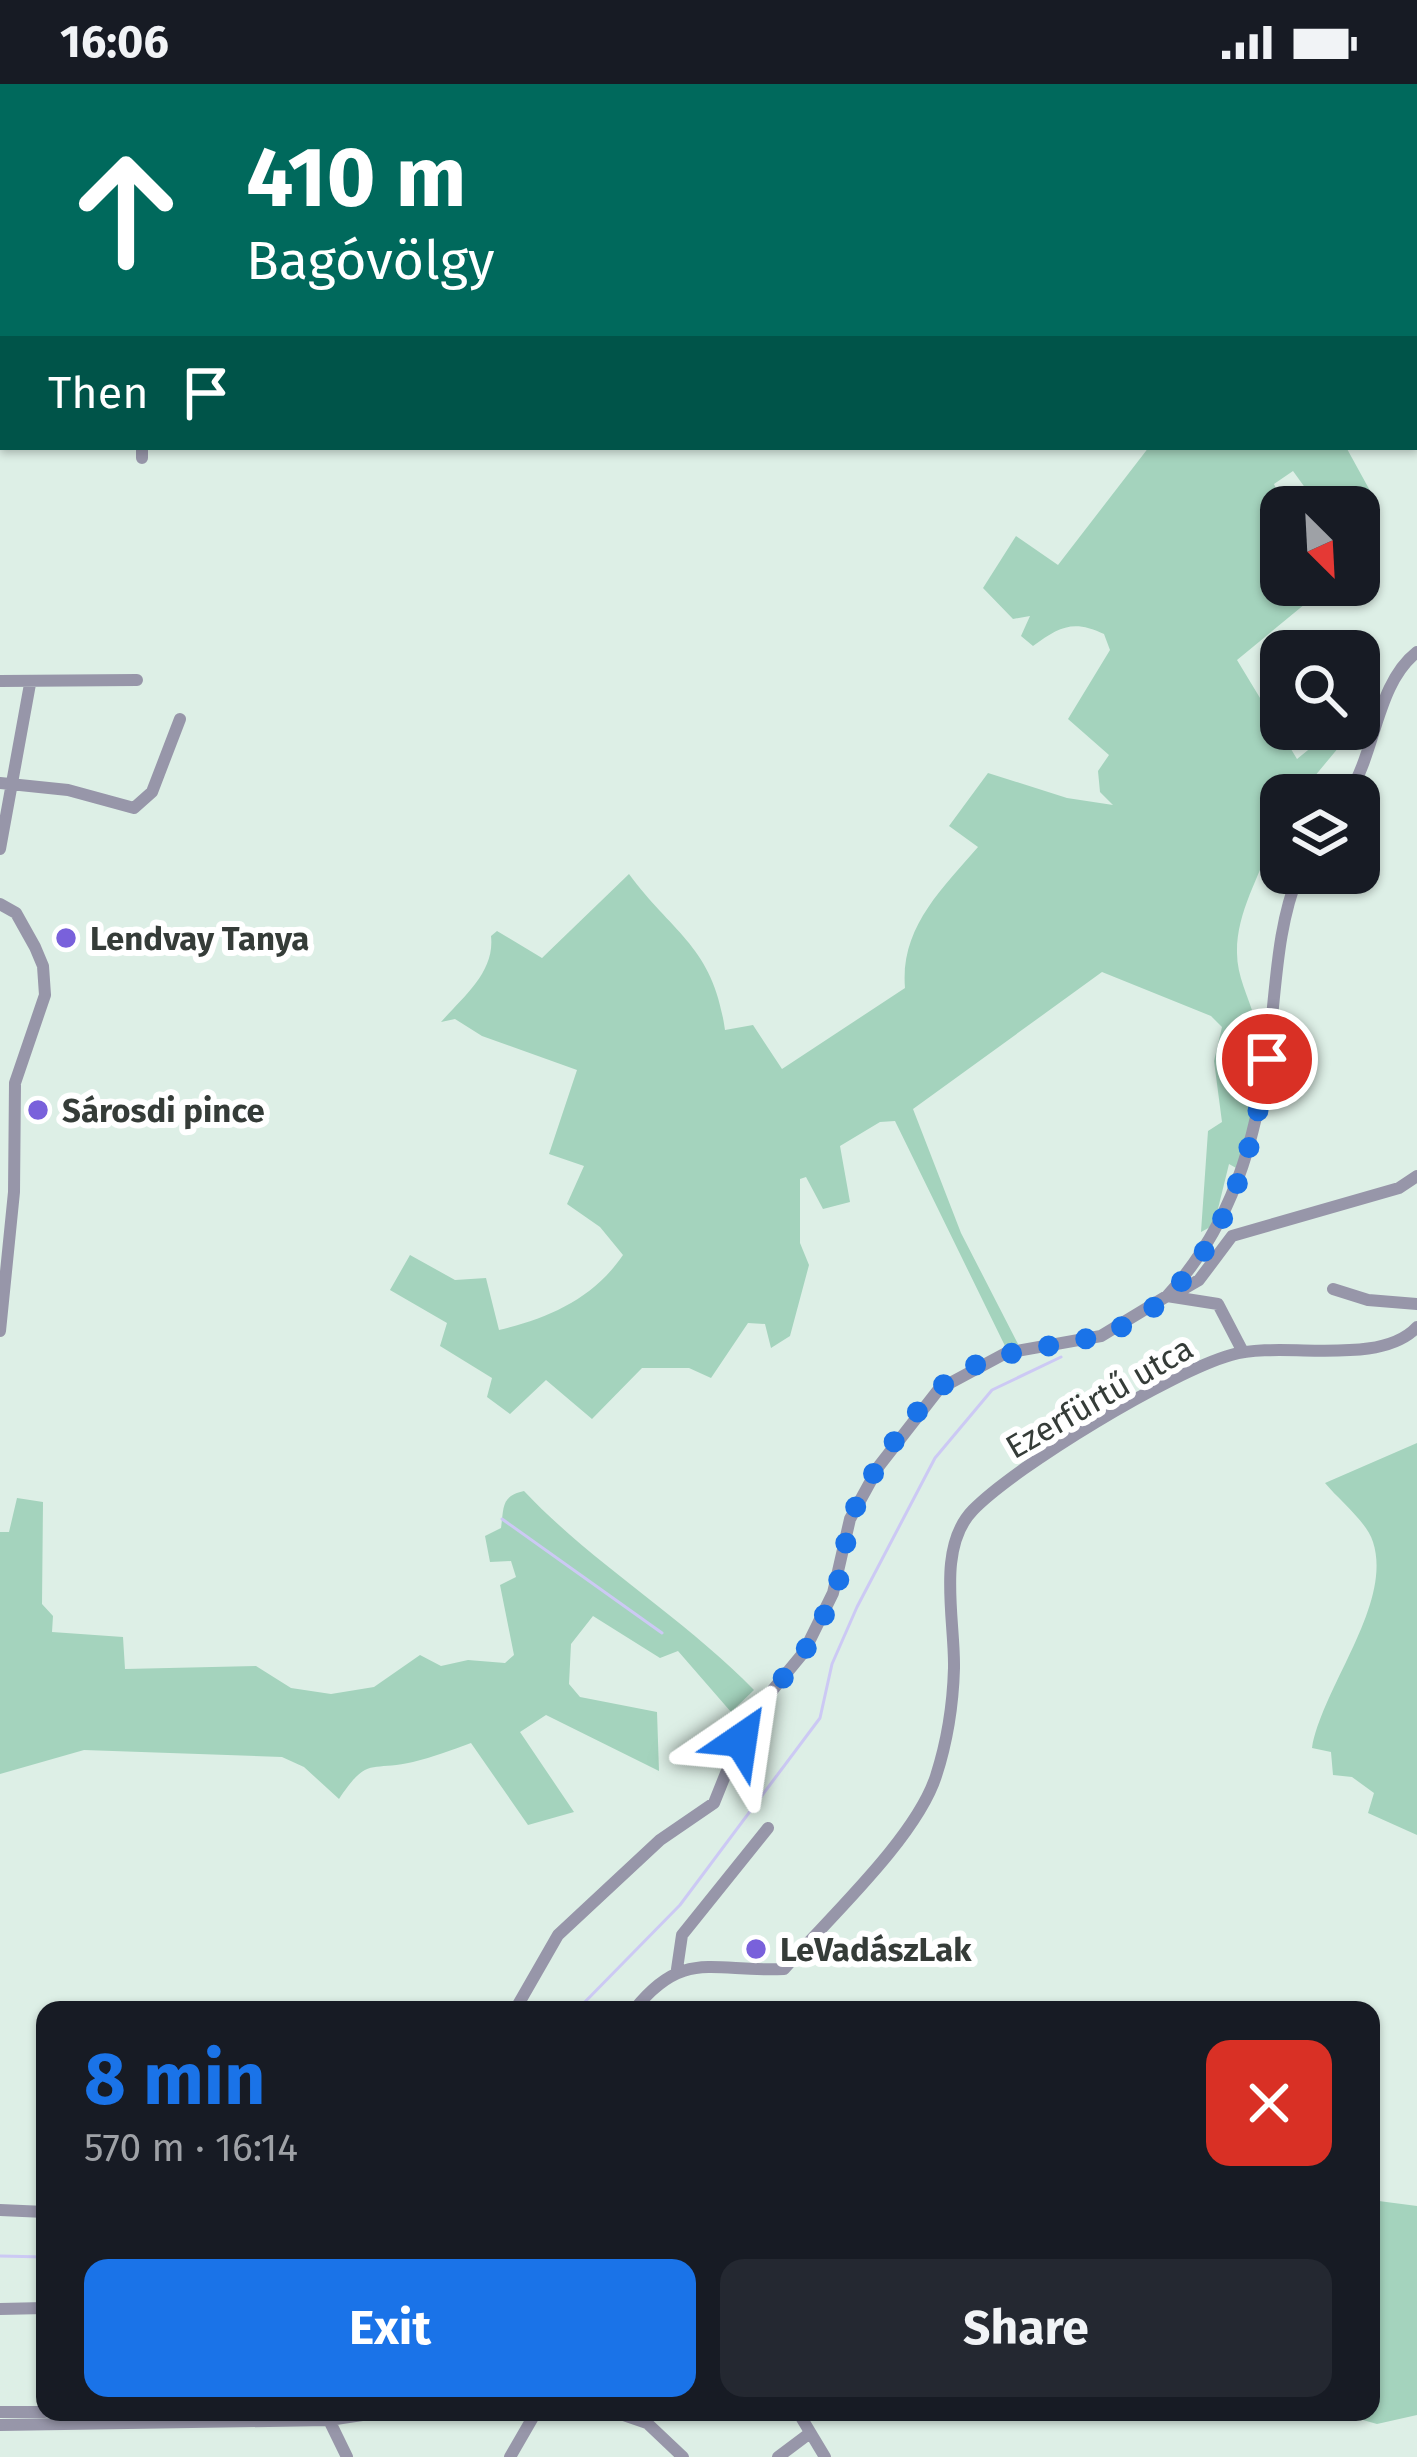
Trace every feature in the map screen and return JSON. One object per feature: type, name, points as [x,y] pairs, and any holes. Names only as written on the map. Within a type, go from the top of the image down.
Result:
[{"type":"street","points":[[1360,774],[1400,668],[1417,652]]},
{"type":"street","points":[[0,681],[137,680]]},
{"type":"street","points":[[0,849],[6,783],[30,684]]},
{"type":"street","points":[[6,783],[68,790],[134,808],[152,792],[180,719]]},
{"type":"street","points":[[1173,1294],[1225,1218],[1242,1175],[1262,1095],[1278,951],[1293,894]]},
{"type":"street","points":[[0,904],[16,913],[35,947],[43,966],[45,995],[15,1083],[14,1192],[0,1331]]},
{"type":"street","points":[[519,2001],[558,1935],[660,1840],[714,1803],[747,1721],[804,1652],[833,1593],[850,1519],[879,1466],[939,1389],[1006,1353],[1101,1336],[1198,1280],[1232,1236],[1400,1188],[1417,1175]]},
{"type":"street","points":[[1333,1289],[1368,1300],[1417,1304]]},
{"type":"street","points":[[1173,1294],[1218,1304],[1243,1352]]},
{"type":"street","name":"Ezerfürtű utca","points":[[677,1969],[784,1969],[847,1902],[934,1780],[954,1670],[953,1542],[970,1513],[1034,1462],[1110,1416],[1243,1352],[1380,1346],[1417,1328]]},
{"type":"street","points":[[642,2001],[677,1969],[682,1935],[768,1828]]},
{"type":"street","points":[[0,2210],[36,2212]]},
{"type":"street","points":[[0,2309],[36,2308]]},
{"type":"street","points":[[0,2412],[36,2412]]},
{"type":"street","points":[[0,2425],[80,2421]]},
{"type":"street","points":[[329,2421],[347,2457]]},
{"type":"street","points":[[510,2457],[531,2421]]},
{"type":"street","points":[[641,2421],[683,2457]]},
{"type":"street","points":[[803,2421],[825,2457]]},
{"type":"street","points":[[778,2457],[810,2433]]},
{"type":"green space","points":[[1147,450],[1348,450],[1367,486],[1304,486],[1293,471],[1275,486],[1260,486],[1260,606],[1303,606],[1273,630],[1260,630],[1260,641],[1237,660],[1260,698],[1260,750],[1292,750],[1297,759],[1308,750],[1336,750],[1316,774],[1260,774],[1260,870],[1243,912],[1237,953],[1256,1023],[1260,1067],[1238,1169],[1229,1164],[1214,1225],[1201,1232],[1208,1131],[1222,1122],[1214,1061],[1222,1027],[1211,1016],[1102,972],[913,1109],[961,1233],[1018,1344],[1006,1348],[895,1121],[880,1122],[840,1146],[850,1202],[823,1209],[806,1177],[800,1179],[800,1243],[809,1265],[790,1336],[771,1348],[765,1324],[748,1323],[711,1378],[689,1368],[642,1368],[592,1419],[546,1380],[510,1414],[487,1397],[492,1378],[440,1346],[447,1323],[390,1290],[410,1255],[455,1280],[486,1278],[499,1330],[584,1295],[623,1255],[600,1227],[567,1204],[584,1166],[549,1154],[577,1070],[482,1036],[455,1019],[441,1022],[483,972],[491,936],[497,931],[542,958],[629,874],[701,960],[725,1030],[753,1025],[782,1069],[905,988],[905,966],[916,928],[978,847],[949,826],[988,773],[1067,798],[1113,805],[1100,792],[1098,771],[1109,755],[1068,719],[1110,650],[1104,634],[1083,627],[1067,627],[1033,646],[1021,636],[1030,616],[1013,619],[983,588],[1016,536],[1058,565]]},
{"type":"green space","points":[[1417,1443],[1417,1835],[1368,1813],[1374,1793],[1352,1777],[1333,1775],[1331,1752],[1312,1748],[1365,1618],[1377,1566],[1370,1534],[1325,1483]]},
{"type":"green space","points":[[524,1491],[754,1690],[731,1712],[678,1651],[660,1658],[593,1616],[571,1644],[569,1684],[580,1697],[657,1712],[659,1771],[546,1715],[520,1732],[574,1812],[528,1825],[471,1743],[413,1762],[371,1768],[357,1776],[339,1799],[304,1767],[282,1757],[84,1750],[0,1774],[0,1532],[9,1532],[17,1498],[43,1502],[42,1604],[53,1616],[52,1632],[123,1637],[125,1669],[256,1666],[291,1688],[331,1694],[374,1687],[420,1655],[441,1666],[468,1660],[505,1663],[514,1655],[500,1585],[516,1577],[511,1561],[490,1562],[485,1536],[501,1528],[507,1499]]},
{"type":"green space","points":[[1380,2201],[1417,2206],[1417,2415],[1377,2424],[1366,2421],[1380,2421]]},
{"type":"waterway","points":[[586,2001],[680,1905],[820,1718],[832,1664],[857,1607],[935,1458],[992,1390],[1061,1357]]},
{"type":"waterway","points":[[502,1519],[662,1633]]},
{"type":"waterway","points":[[0,2256],[36,2257]]},
{"type":"place","name":"Lendvay Tanya","points":[[66,938]]},
{"type":"place","name":"Sárosdi pince","points":[[38,1110]]},
{"type":"place","name":"LeVadászLak","points":[[756,1949]]},
{"type":"route","points":[[741,1740],[747,1721],[804,1652],[843,1567],[850,1519],[879,1466],[939,1389],[957,1375],[1006,1353],[1101,1336],[1157,1304],[1189,1272],[1225,1218],[1242,1175],[1267,1059]]}]
